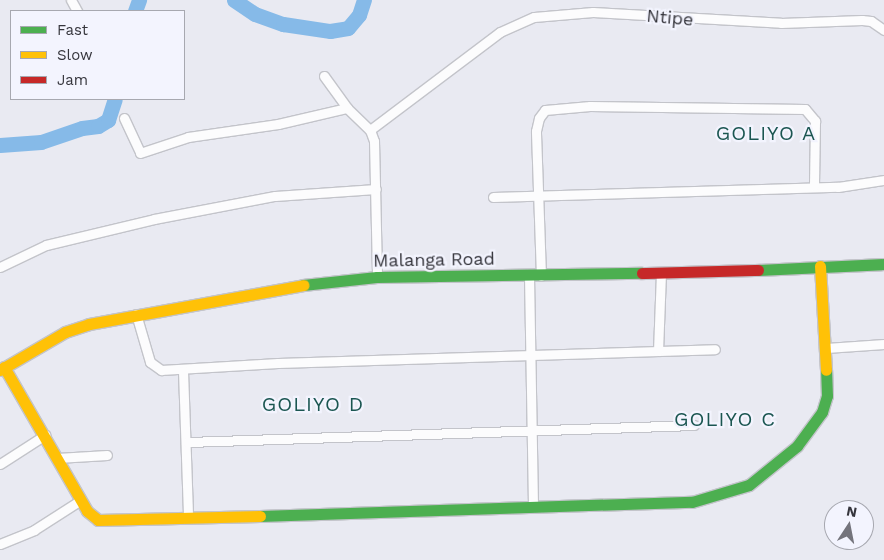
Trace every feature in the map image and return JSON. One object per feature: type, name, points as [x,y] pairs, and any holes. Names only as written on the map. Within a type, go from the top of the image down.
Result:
[{"type":"street","name":"Ntipe","points":[[370,130],[500,32],[534,17],[593,12],[781,23],[862,20],[871,22],[884,30]]},
{"type":"street","points":[[324,76],[347,108],[370,130],[376,151],[377,277]]},
{"type":"street","points":[[541,276],[536,131],[539,118],[546,110],[590,106],[805,109],[815,121],[814,186]]},
{"type":"street","points":[[124,118],[140,153],[188,137],[278,124],[347,108]]},
{"type":"street","points":[[493,197],[814,186],[838,187],[884,180]]},
{"type":"street","points":[[0,267],[46,245],[154,219],[275,196],[376,189]]},
{"type":"street","name":"Malanga Road","points":[[2,368],[65,332],[136,314],[290,286],[377,277],[661,273],[884,264]]},
{"type":"street","points":[[2,368],[45,435],[87,511],[98,520],[443,512],[534,506],[652,506],[692,502],[749,485],[768,472],[796,446],[822,412],[827,396],[826,348],[820,266]]},
{"type":"street","points":[[658,350],[661,273]]},
{"type":"street","points":[[529,276],[534,506]]},
{"type":"street","points":[[136,314],[153,365],[161,370],[183,371],[278,363],[715,349]]},
{"type":"street","points":[[826,348],[884,344]]},
{"type":"street","points":[[183,371],[188,442],[188,517]]},
{"type":"street","points":[[188,442],[694,425]]},
{"type":"street","points":[[0,464],[45,435]]},
{"type":"street","points":[[56,458],[107,455]]},
{"type":"street","points":[[0,544],[34,530],[81,500]]},
{"type":"waterway","points":[[135,10],[139,0]]},
{"type":"waterway","points":[[234,0],[255,14],[283,24],[330,31],[348,28],[359,15],[364,0]]},
{"type":"waterway","points":[[0,145],[41,142],[82,128],[98,126],[108,120],[115,100]]},
{"type":"traffic: fast","points":[[758,270],[884,264]]},
{"type":"traffic: fast","points":[[303,285],[377,277],[642,273]]},
{"type":"traffic: fast","points":[[260,516],[692,502],[749,485],[797,446],[822,412],[827,396],[826,370]]},
{"type":"traffic: slow","points":[[820,266],[826,370]]},
{"type":"traffic: slow","points":[[0,370],[65,332],[89,324],[303,285]]},
{"type":"traffic: slow","points":[[4,367],[87,511],[98,520],[260,516]]},
{"type":"traffic: jam","points":[[642,273],[758,270]]},
{"type":"district","name":"GOLIYO A","points":[[766,133]]},
{"type":"district","name":"GOLIYO D","points":[[313,404]]},
{"type":"district","name":"GOLIYO C","points":[[725,419]]}]
